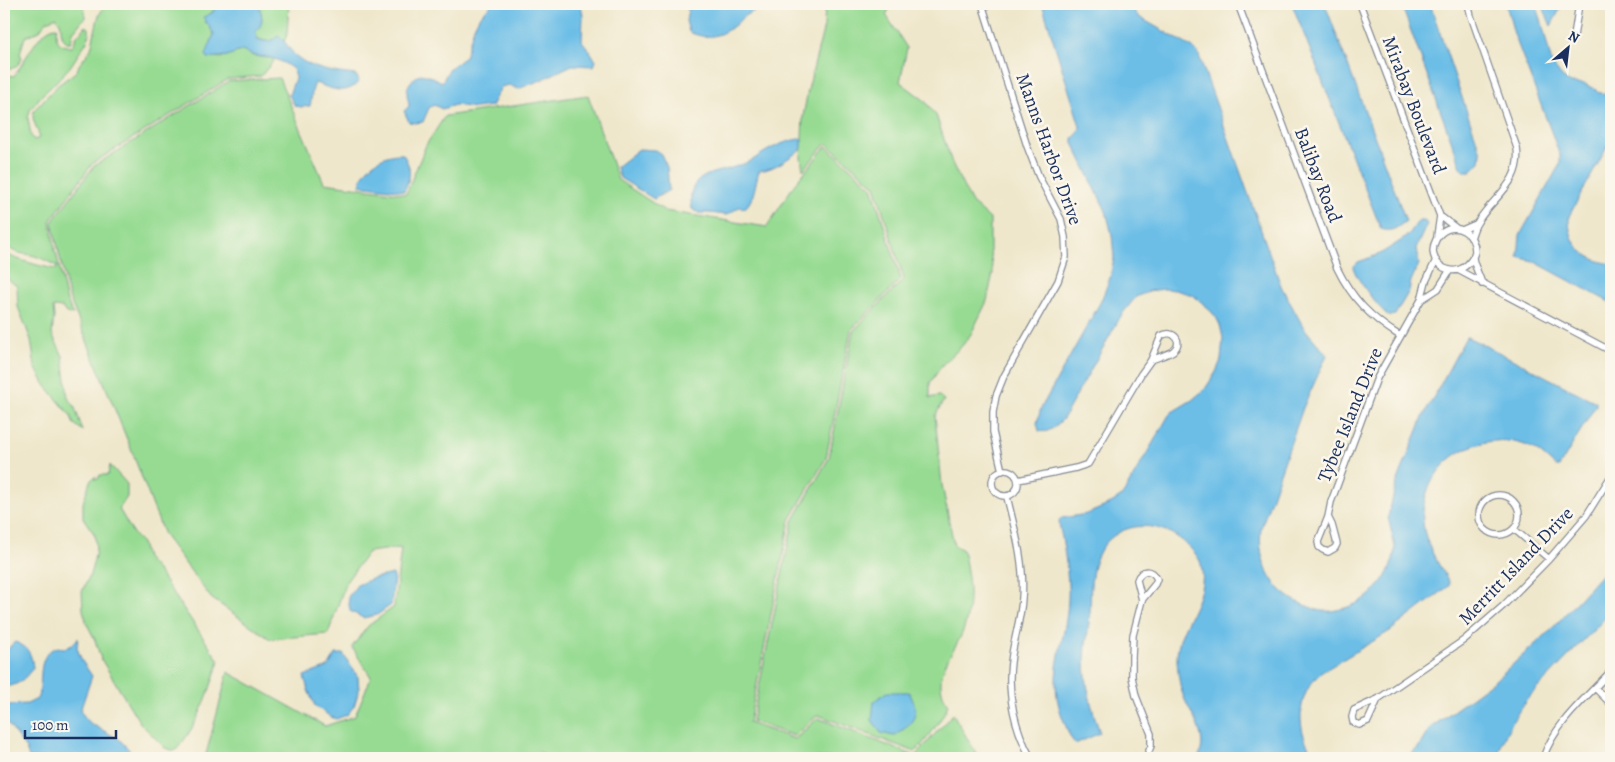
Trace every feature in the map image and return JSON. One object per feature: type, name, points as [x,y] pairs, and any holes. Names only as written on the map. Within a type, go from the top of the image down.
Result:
[{"type":"street","name":"Manns Harbor Drive","points":[[982,4],[1027,146],[1061,219],[1066,237],[1066,257],[1058,282],[1004,376],[996,396],[993,412],[993,432],[1002,470]]},
{"type":"street","name":"Balibay Road","points":[[1238,4],[1337,268],[1350,292],[1364,309],[1400,336]]},
{"type":"street","name":"Mirabay Boulevard","points":[[1360,4],[1440,216],[1437,237],[1433,248],[1436,260]]},
{"type":"street","points":[[1468,4],[1517,148],[1518,159],[1516,171],[1510,182],[1476,224],[1471,238]]},
{"type":"street","points":[[1574,36],[1579,4]]},
{"type":"street","points":[[1436,260],[1440,265],[1450,270],[1458,270],[1470,263],[1475,251],[1471,238],[1440,216]]},
{"type":"street","points":[[1437,237],[1449,229],[1459,229],[1476,224]]},
{"type":"street","points":[[1473,258],[1482,284]]},
{"type":"street","name":"Tybee Island Drive","points":[[1328,517],[1338,544],[1328,552],[1322,550],[1318,542],[1328,517],[1331,502],[1377,378],[1421,300],[1425,284],[1436,260]]},
{"type":"street","name":"Tybee Island Drive","points":[[1421,300],[1436,290],[1450,270]]},
{"type":"street","points":[[1458,270],[1611,351]]},
{"type":"street","points":[[1425,284],[1436,290]]},
{"type":"street","points":[[1018,480],[1088,464],[1151,360],[1161,336],[1169,333],[1174,334],[1178,346],[1174,350],[1151,360]]},
{"type":"street","points":[[1002,470],[1014,473],[1018,480],[1017,489],[1007,497],[1003,497],[995,492],[992,484],[994,476],[1002,470]]},
{"type":"street","name":"Merritt Island Drive","points":[[1378,699],[1368,721],[1359,725],[1353,722],[1354,710],[1378,699],[1464,640],[1503,606],[1586,516],[1611,476]]},
{"type":"street","points":[[1494,495],[1501,495],[1512,500],[1519,511],[1517,524],[1514,529],[1502,535],[1495,535],[1483,528],[1480,522],[1480,508],[1484,502],[1494,495]]},
{"type":"street","points":[[1007,497],[1022,565],[1019,624],[1011,662],[1011,690],[1015,721],[1024,746],[1031,758]]},
{"type":"street","points":[[1514,529],[1548,559]]},
{"type":"street","points":[[1142,600],[1137,580],[1142,572],[1146,570],[1151,572],[1157,579],[1142,600],[1133,635],[1132,657],[1132,677],[1136,696],[1150,734],[1151,746],[1146,758]]},
{"type":"street","points":[[1543,758],[1554,734],[1566,718],[1611,671]]},
{"type":"street","points":[[1595,688],[1611,704]]},
{"type":"green space","points":[[4,4],[83,4],[86,16],[73,32],[71,42],[67,42],[62,36],[60,23],[56,17],[47,21],[39,31],[25,37],[20,53],[22,58],[17,66],[4,73]]},
{"type":"green space","points":[[105,4],[219,4],[205,22],[214,34],[207,55],[220,58],[243,50],[253,56],[275,59],[261,76],[228,79],[93,163],[50,221],[54,251],[56,252],[66,298],[73,315],[65,312],[63,308],[53,307],[52,334],[63,356],[68,398],[74,405],[83,431],[73,423],[71,416],[45,385],[35,367],[31,340],[18,307],[17,286],[8,279],[4,272],[4,252],[38,265],[57,269],[57,266],[38,257],[15,252],[4,242],[4,103],[7,100],[8,91],[4,90],[4,77],[8,75],[14,76],[39,39],[51,28],[57,27],[56,35],[60,43],[72,47],[77,36],[86,26],[89,28],[87,41],[70,67],[30,110],[28,118],[31,136],[34,140],[39,138],[33,118],[34,110],[58,85],[77,71],[79,65],[91,49],[98,18]]},
{"type":"green space","points":[[258,4],[289,4],[287,35],[284,42],[281,37],[269,42],[258,39],[255,32],[260,26],[262,19]]},
{"type":"green space","points":[[825,4],[892,4],[886,15],[907,48],[900,82],[924,100],[936,115],[952,163],[962,184],[972,203],[990,219],[990,251],[993,273],[987,301],[971,334],[962,346],[943,364],[930,383],[930,398],[939,396],[944,400],[935,416],[942,485],[954,545],[963,550],[967,570],[969,601],[963,631],[944,667],[942,675],[942,691],[948,705],[933,730],[915,752],[818,715],[794,736],[752,721],[793,521],[829,458],[853,331],[904,279],[875,186],[826,143],[803,170],[801,157],[803,117],[824,26]]},
{"type":"green space","points":[[279,78],[324,183],[406,194],[426,145],[445,116],[588,95],[618,180],[665,211],[767,227],[794,185],[826,146],[872,187],[901,279],[851,330],[826,458],[790,520],[749,723],[795,739],[818,718],[915,756],[953,714],[979,758],[550,758],[538,751],[533,758],[205,758],[228,672],[325,726],[355,716],[371,677],[352,647],[368,626],[394,607],[401,548],[368,552],[346,582],[328,634],[270,639],[211,598],[164,535],[69,297],[52,222],[94,166],[229,81]]},
{"type":"green space","points":[[110,465],[127,484],[127,497],[119,509],[134,535],[142,543],[146,558],[158,571],[219,661],[207,697],[196,720],[175,751],[165,748],[140,723],[101,659],[83,610],[82,591],[90,575],[96,552],[95,535],[83,518],[83,503],[90,481],[96,476],[94,479],[98,479],[100,475],[108,475]]},
{"type":"water","points":[[219,4],[258,4],[262,19],[260,26],[255,32],[258,39],[269,41],[278,35],[294,54],[309,65],[324,70],[356,75],[359,81],[349,89],[344,90],[332,89],[315,83],[310,106],[295,106],[289,95],[295,78],[293,69],[284,63],[271,58],[251,55],[243,50],[227,56],[208,58],[206,55],[214,34],[203,17],[212,13]]},
{"type":"water","points":[[492,4],[581,4],[583,16],[582,41],[596,61],[594,66],[572,65],[518,89],[509,85],[501,87],[491,106],[475,108],[455,105],[442,109],[434,105],[429,108],[423,122],[409,122],[404,111],[409,106],[407,93],[411,82],[421,74],[442,82],[450,68],[465,57],[479,17]]},
{"type":"water","points":[[689,4],[767,4],[746,15],[723,33],[707,37],[689,32],[686,21]]},
{"type":"water","points":[[1042,4],[1131,4],[1139,17],[1193,48],[1198,53],[1281,286],[1304,328],[1327,355],[1303,408],[1261,528],[1260,541],[1264,564],[1275,584],[1283,592],[1304,605],[1320,611],[1328,611],[1345,608],[1364,599],[1372,593],[1385,577],[1390,568],[1395,547],[1388,517],[1396,485],[1424,415],[1466,337],[1596,402],[1559,467],[1556,467],[1534,449],[1506,441],[1487,442],[1469,447],[1453,457],[1440,469],[1430,485],[1424,503],[1423,523],[1429,547],[1449,582],[1449,586],[1390,631],[1322,672],[1313,681],[1303,702],[1301,714],[1304,737],[1316,758],[1198,758],[1202,742],[1198,726],[1182,691],[1177,661],[1181,636],[1201,590],[1201,564],[1194,552],[1178,537],[1154,527],[1130,528],[1119,533],[1108,540],[1096,558],[1091,582],[1085,659],[1086,678],[1100,733],[1075,744],[1065,724],[1056,691],[1056,676],[1068,593],[1068,579],[1059,520],[1087,514],[1108,505],[1122,496],[1169,415],[1205,389],[1216,372],[1221,360],[1223,338],[1216,317],[1193,295],[1164,289],[1149,291],[1136,297],[1122,314],[1063,419],[1049,430],[1039,431],[1037,423],[1041,408],[1101,301],[1110,278],[1114,258],[1112,235],[1106,211],[1073,143],[1073,138],[1079,132],[1080,126]]},
{"type":"water","points":[[1292,4],[1325,4],[1406,221],[1395,229],[1381,229]]},
{"type":"water","points":[[1401,4],[1430,4],[1481,153],[1480,162],[1471,171],[1464,171],[1461,167]]},
{"type":"water","points":[[1506,4],[1536,4],[1552,64],[1562,77],[1570,83],[1585,84],[1605,95],[1611,84],[1611,140],[1569,216],[1569,226],[1571,235],[1580,249],[1601,262],[1611,264],[1611,303],[1533,261],[1518,257],[1520,235],[1560,164],[1560,155],[1514,34]]},
{"type":"water","points":[[1542,4],[1561,4],[1551,26]]},
{"type":"water","points":[[802,139],[802,149],[776,166],[759,171],[753,196],[745,208],[739,207],[727,215],[699,213],[692,209],[692,190],[702,178],[747,163],[777,146]]},
{"type":"water","points":[[639,149],[655,150],[661,154],[667,167],[669,190],[654,199],[620,178],[616,167]]},
{"type":"water","points":[[403,154],[410,172],[404,191],[360,185],[364,174],[376,162],[391,155]]},
{"type":"water","points":[[1419,220],[1424,220],[1427,224],[1416,248],[1419,264],[1411,281],[1409,291],[1395,315],[1389,316],[1368,293],[1358,279],[1353,267],[1358,262],[1380,254],[1402,240]]},
{"type":"water","points":[[1611,564],[1611,612],[1529,697],[1510,726],[1497,758],[1406,758],[1418,748],[1430,728],[1494,681],[1550,631]]},
{"type":"water","points":[[393,574],[391,605],[377,615],[363,618],[350,611],[348,597],[357,585],[374,578]]},
{"type":"water","points":[[78,638],[77,648],[82,661],[92,676],[80,711],[90,723],[120,740],[134,755],[140,758],[29,758],[26,749],[4,718],[4,705],[27,704],[37,699],[43,660],[46,655],[54,648],[66,648]]},
{"type":"water","points":[[15,642],[26,649],[32,659],[33,668],[17,684],[4,686],[5,656],[10,646]]},
{"type":"water","points":[[336,654],[343,654],[358,677],[359,690],[354,706],[347,715],[336,719],[315,706],[304,676],[328,667]]},
{"type":"water","points":[[887,692],[909,692],[915,707],[914,717],[911,722],[894,736],[881,733],[872,720],[874,701]]}]
